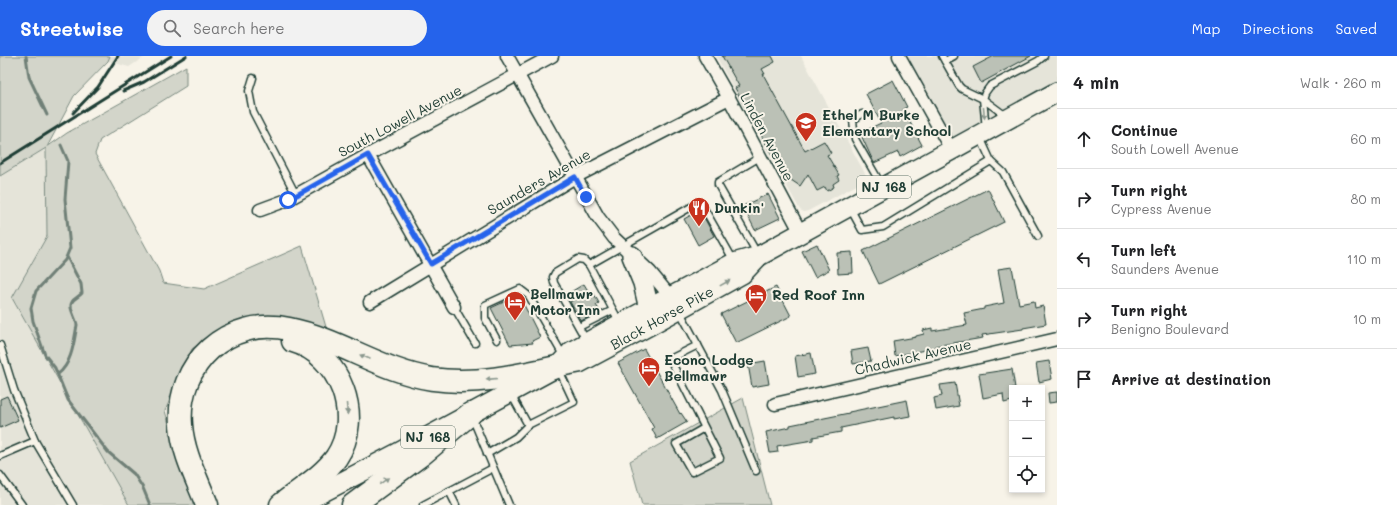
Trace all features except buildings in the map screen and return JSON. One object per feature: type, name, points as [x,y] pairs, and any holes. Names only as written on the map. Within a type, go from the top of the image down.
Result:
[{"type":"highway","points":[[207,505],[184,442],[181,424],[183,397],[189,378],[200,360],[214,346],[240,332],[264,327],[294,330],[320,338],[392,368],[432,379],[458,381],[504,378],[561,363]]},
{"type":"highway","points":[[216,505],[193,441],[190,418],[194,393],[203,373],[217,357],[233,346],[262,337],[285,338],[297,342],[318,354],[335,372],[345,394],[347,405],[346,429],[343,443],[337,456],[320,475],[280,505]]},
{"type":"highway","points":[[353,505],[421,455],[470,414]]},
{"type":"main road","name":"Black Horse Pike","points":[[561,363],[579,363],[675,303],[734,263],[759,256],[1057,92]]},
{"type":"main road","points":[[627,252],[643,283],[649,309]]},
{"type":"main road","name":"Black Horse Pike","points":[[298,505],[360,474],[511,393],[561,363],[572,351],[583,335],[617,317],[675,303],[742,274],[759,256]]},
{"type":"street","points":[[507,56],[606,229],[627,252],[650,272],[675,303]]},
{"type":"street","name":"South Lowell Avenue","points":[[260,210],[288,200],[552,56]]},
{"type":"street","name":"Linden Avenue","points":[[704,56],[729,98],[801,233]]},
{"type":"street","points":[[903,57],[952,151]]},
{"type":"street","name":"Saunders Avenue","points":[[370,302],[575,177],[729,98]]},
{"type":"street","points":[[368,155],[454,307]]},
{"type":"street","name":"Chadwick Avenue","points":[[775,404],[1057,339]]},
{"type":"lane","points":[[954,56],[944,58],[959,86],[962,89],[983,99],[1009,118]]},
{"type":"lane","points":[[1038,236],[1003,172],[990,161],[983,133],[983,99],[990,86],[1038,61],[1044,56]]},
{"type":"lane","points":[[253,78],[248,91],[253,112],[296,195]]},
{"type":"lane","points":[[862,114],[853,120],[855,139],[883,188]]},
{"type":"lane","points":[[759,256],[718,185],[718,182],[760,157]]},
{"type":"lane","points":[[849,206],[862,230],[883,227],[990,161]]},
{"type":"lane","points":[[589,266],[627,252],[698,203],[701,203],[734,263]]},
{"type":"lane","points":[[583,335],[554,283],[553,277],[555,272],[578,260],[584,260],[589,266],[617,317]]},
{"type":"lane","points":[[487,454],[516,437],[528,425],[574,402],[561,363],[529,296],[520,289],[485,304],[485,318],[497,340]]},
{"type":"lane","points":[[675,303],[722,390],[756,471]]},
{"type":"lane","points":[[454,307],[475,343]]},
{"type":"lane","points":[[0,345],[14,390],[35,441],[73,505]]},
{"type":"lane","points":[[698,345],[670,360],[720,458],[692,472],[676,444],[704,428]]},
{"type":"lane","points":[[511,393],[528,425]]},
{"type":"lane","points":[[470,414],[508,505]]},
{"type":"lane","points":[[0,456],[35,441]]},
{"type":"lane","points":[[423,505],[493,468]]},
{"type":"lane","points":[[0,475],[22,505]]},
{"type":"lane","points":[[449,491],[456,505]]},
{"type":"shaded area","points":[[0,56],[110,56],[108,61],[74,96],[47,147],[67,133],[186,66],[186,86],[100,140],[95,154],[159,271],[163,283],[204,289],[302,246],[326,327],[225,325],[192,349],[165,411],[194,505],[129,505],[12,298],[47,236],[46,148],[0,176]]},
{"type":"shaded area","points":[[110,56],[146,56],[129,67],[108,61]]},
{"type":"shaded area","name":"Ethel M Burke Elementary School","points":[[716,56],[801,56],[868,179],[808,211],[804,212],[800,210]]},
{"type":"shaded area","points":[[905,56],[1057,56],[1057,86],[953,144]]},
{"type":"shaded area","points":[[46,148],[47,236],[12,298],[129,505],[0,505],[0,176]]},
{"type":"shaded area","points":[[743,398],[770,505],[642,505],[630,461]]},
{"type":"waterway","points":[[26,56],[29,77],[47,115]]},
{"type":"waterway","points":[[61,145],[68,161],[65,199],[70,248],[65,260],[36,291],[31,308],[33,321],[45,355],[55,368],[68,400],[108,452],[134,474],[143,488],[150,505]]},
{"type":"waterway","points":[[58,374],[63,370],[72,352],[75,338],[77,325],[71,304],[74,299],[82,293],[81,284],[67,257]]},
{"type":"railway","points":[[73,113],[98,87],[118,56]]},
{"type":"railway","points":[[0,163],[171,56]]},
{"type":"railway","points":[[123,91],[144,82],[186,56]]},
{"type":"place","name":"Ethel M Burke Elementary School","points":[[806,142]]},
{"type":"place","name":"Dunkin'","points":[[699,228]]},
{"type":"place","name":"Red Roof Inn","points":[[756,314]]},
{"type":"place","name":"Bellmawr Motor Inn","points":[[515,322]]},
{"type":"place","name":"Econo Lodge Bellmawr","points":[[649,388]]},
{"type":"route","points":[[288,200],[368,155],[431,264],[575,177],[586,197]]}]
